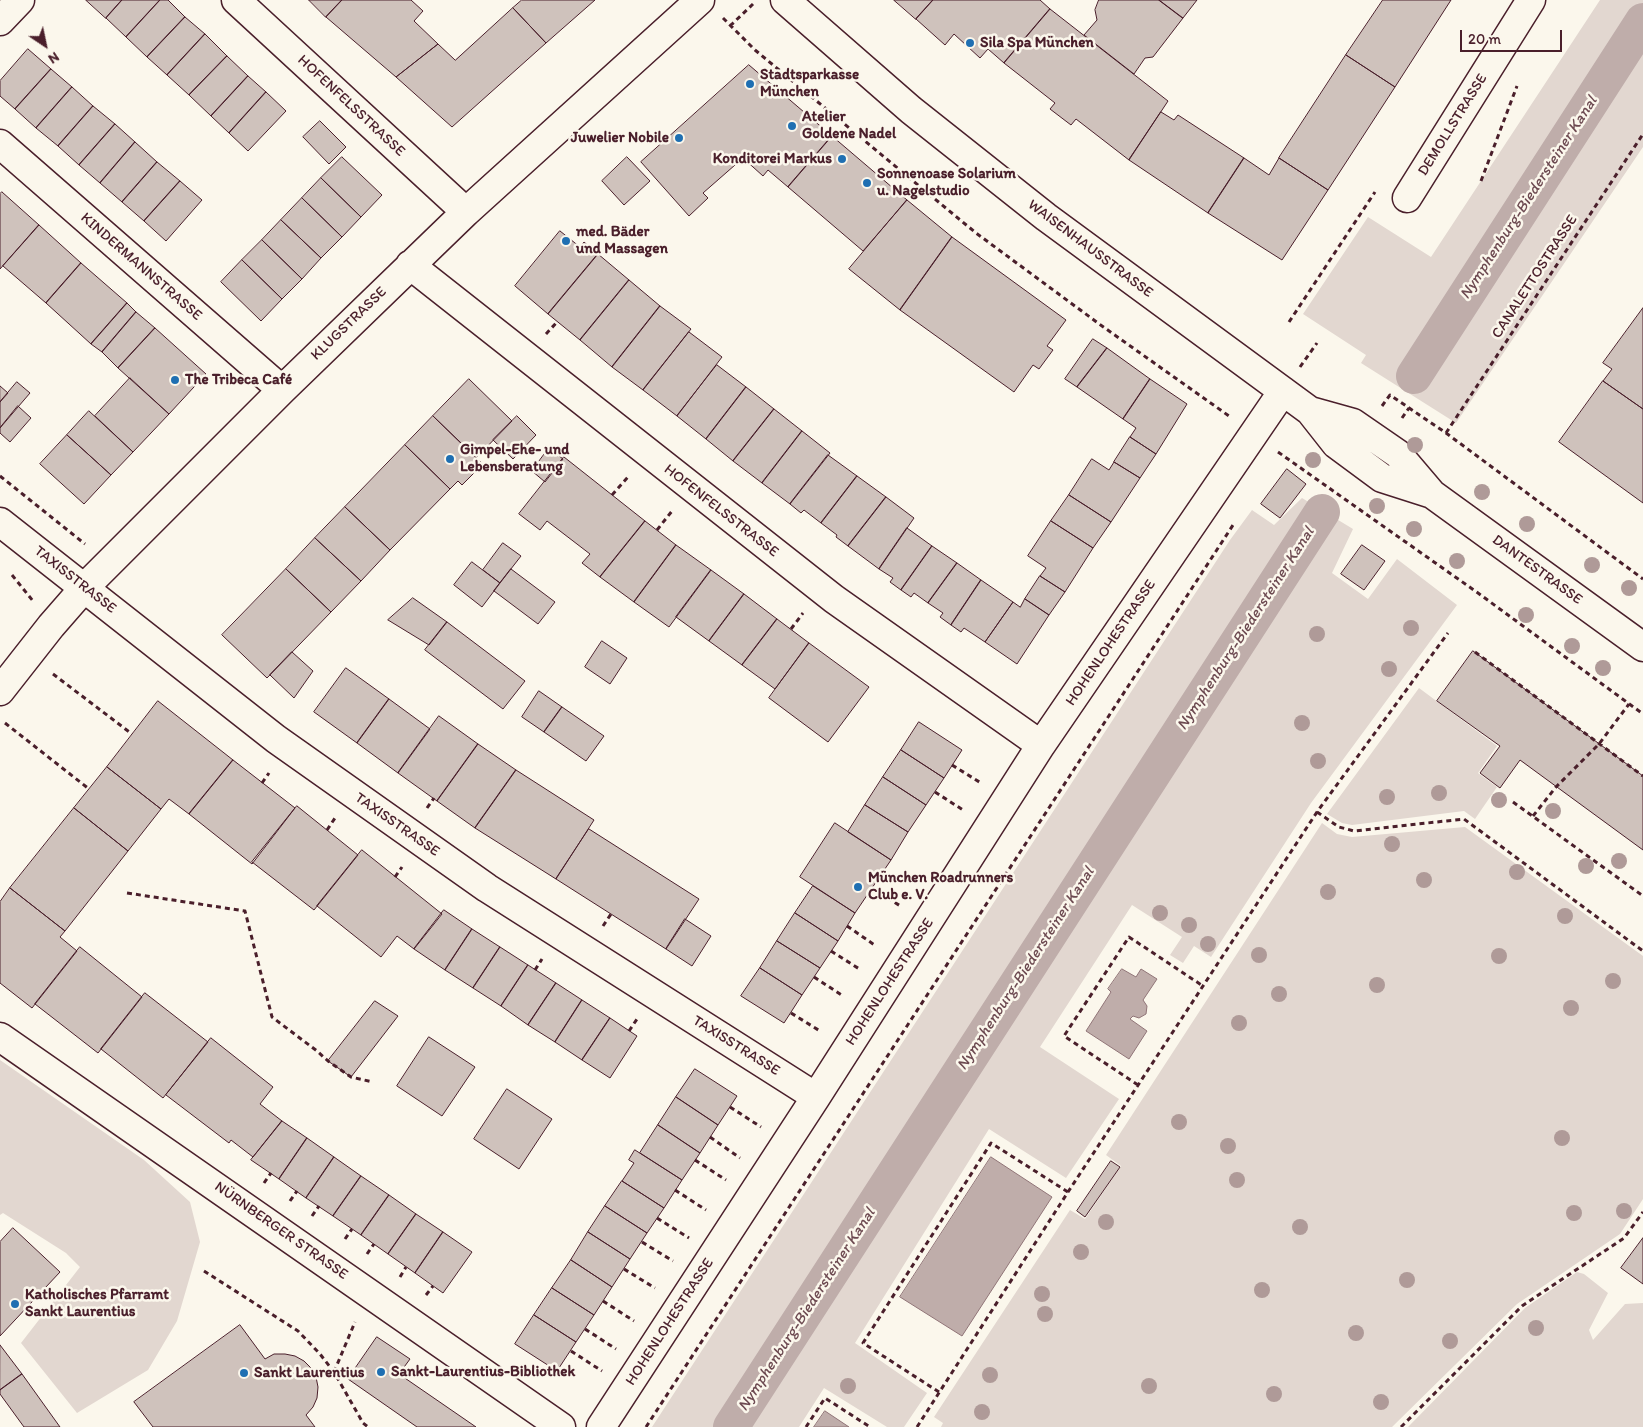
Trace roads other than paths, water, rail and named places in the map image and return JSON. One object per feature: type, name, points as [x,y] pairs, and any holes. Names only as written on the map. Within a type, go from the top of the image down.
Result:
[{"type":"street","points":[[0,21],[20,0]]},
{"type":"street","name":"HOFENFELSSTRASSE","points":[[236,0],[466,212]]},
{"type":"street","name":"WAISENHAUSSTRASSE","points":[[785,0],[911,110],[1046,217],[1310,411]]},
{"type":"street","name":"DEMOLLSTRASSE","points":[[1407,198],[1531,0]]},
{"type":"street","name":"KLUGSTRASSE","points":[[0,691],[51,626],[85,587],[410,265],[466,212],[709,6]]},
{"type":"street","name":"KINDERMANNSTRASSE","points":[[0,144],[282,390]]},
{"type":"street","name":"HOFENFELSSTRASSE","points":[[410,265],[828,594],[1041,745]]},
{"type":"street","name":"HOHENLOHESTRASSE","points":[[602,1427],[1041,745],[1282,391]]},
{"type":"street","name":"DANTESTRASSE","points":[[1310,411],[1352,423],[1364,430],[1398,454],[1432,494],[1643,646]]},
{"type":"street","name":"TAXISSTRASSE","points":[[0,522],[276,739],[430,848],[487,888],[816,1097]]},
{"type":"street","name":"NÜRNBERGER STRASSE","points":[[0,1036],[562,1427]]},
{"type":"waterway","name":"Nymphenburg-Biedersteiner Kanal","points":[[1414,376],[1643,21]]},
{"type":"waterway","name":"Nymphenburg-Biedersteiner Kanal","points":[[731,1427],[1322,512]]},
{"type":"place","name":"Sila Spa München","points":[[970,43]]},
{"type":"place","name":"Stadtsparkasse München","points":[[750,84]]},
{"type":"place","name":"Atelier Goldene Nadel","points":[[792,126]]},
{"type":"place","name":"Juwelier Nobile","points":[[679,138]]},
{"type":"place","name":"Konditorei Markus","points":[[842,159]]},
{"type":"place","name":"Sonnenoase Solarium u. Nagelstudio","points":[[867,183]]},
{"type":"place","name":"med. Bäder und Massagen","points":[[566,241]]},
{"type":"place","name":"The Tribeca Café","points":[[175,380]]},
{"type":"place","name":"Gimpel-Ehe- und Lebensberatung","points":[[450,459]]},
{"type":"place","name":"München Roadrunners Club e. V.","points":[[858,887]]},
{"type":"place","name":"Katholisches Pfarramt Sankt Laurentius","points":[[15,1304]]},
{"type":"place","name":"Sankt-Laurentius-Bibliothek","points":[[381,1372]]},
{"type":"place","name":"Sankt Laurentius","points":[[244,1373]]}]
